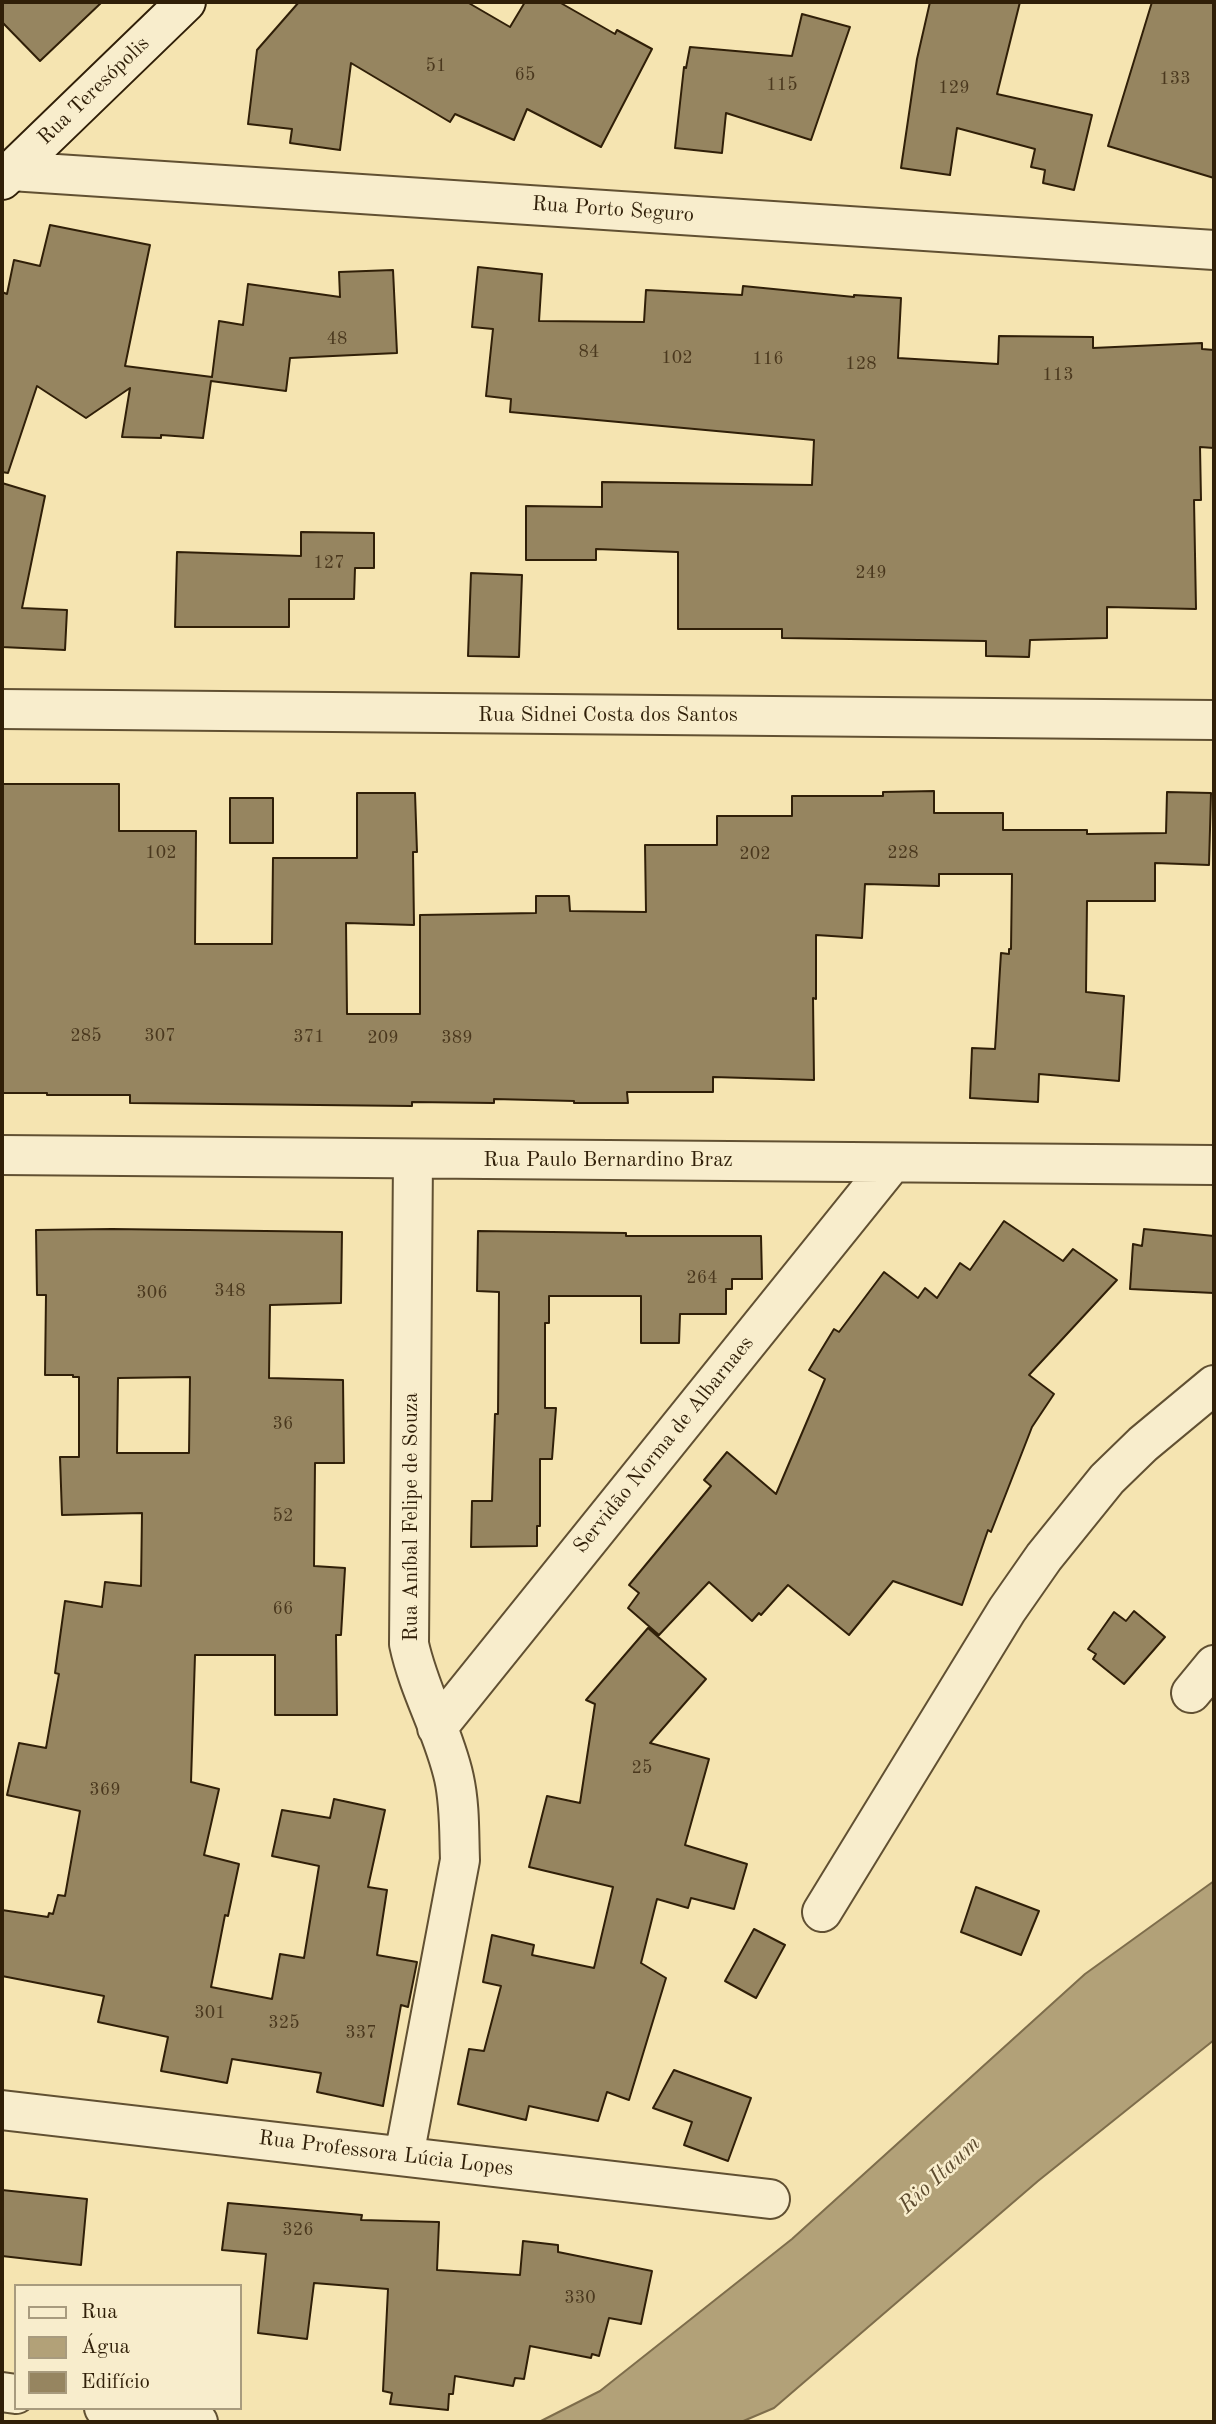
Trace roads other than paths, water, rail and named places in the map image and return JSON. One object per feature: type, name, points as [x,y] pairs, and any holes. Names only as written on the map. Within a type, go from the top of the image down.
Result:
[{"type":"street","name":"Rua Teresópolis","points":[[6,175],[186,2]]},
{"type":"street","name":"Rua Porto Seguro","points":[[6,175],[1214,250]]},
{"type":"street","name":"Rua Sidnei Costa dos Santos","points":[[2,709],[1214,720]]},
{"type":"street","name":"Rua Paulo Bernardino Braz","points":[[2,1155],[1214,1166]]},
{"type":"street","name":"Rua Aníbal Felipe de Souza","points":[[404,2156],[460,1860],[454,1778],[415,1671],[409,1644],[413,1159]]},
{"type":"street","name":"Servidão Norma de Albarnaes","points":[[437,1728],[892,1163]]},
{"type":"street","points":[[822,1912],[1007,1610],[1044,1557],[1107,1479],[1143,1444],[1214,1385]]},
{"type":"street","name":"Rua Professora Lúcia Lopes","points":[[2,2110],[770,2199]]},
{"type":"street","points":[[117,2410],[198,2422]]},
{"type":"water","name":"Rio Itaum","points":[[1214,1881],[1214,2040],[1038,2181],[774,2408],[741,2422],[539,2422],[600,2391],[792,2239],[1085,1974]]}]
